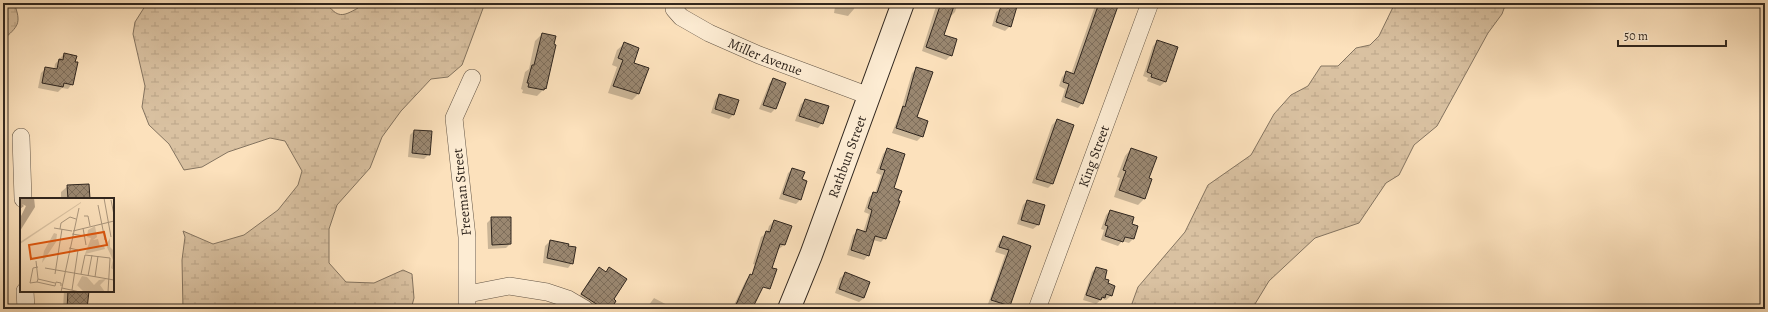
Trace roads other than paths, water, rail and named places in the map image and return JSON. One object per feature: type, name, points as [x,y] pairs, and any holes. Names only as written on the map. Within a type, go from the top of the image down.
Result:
[{"type":"street","name":"Miller Avenue","points":[[674,3],[674,9],[681,17],[709,33],[759,56],[869,96]]},
{"type":"street","name":"Rathbun Street","points":[[789,309],[811,255],[903,3]]},
{"type":"street","name":"King Street","points":[[1037,309],[1089,173],[1150,3]]},
{"type":"street","name":"Freeman Street","points":[[468,301],[467,237],[454,118],[472,78]]},
{"type":"street","points":[[21,137],[23,198]]},
{"type":"street","points":[[468,301],[509,286],[547,292],[568,299],[585,309]]},
{"type":"street","points":[[25,292],[26,309]]}]
